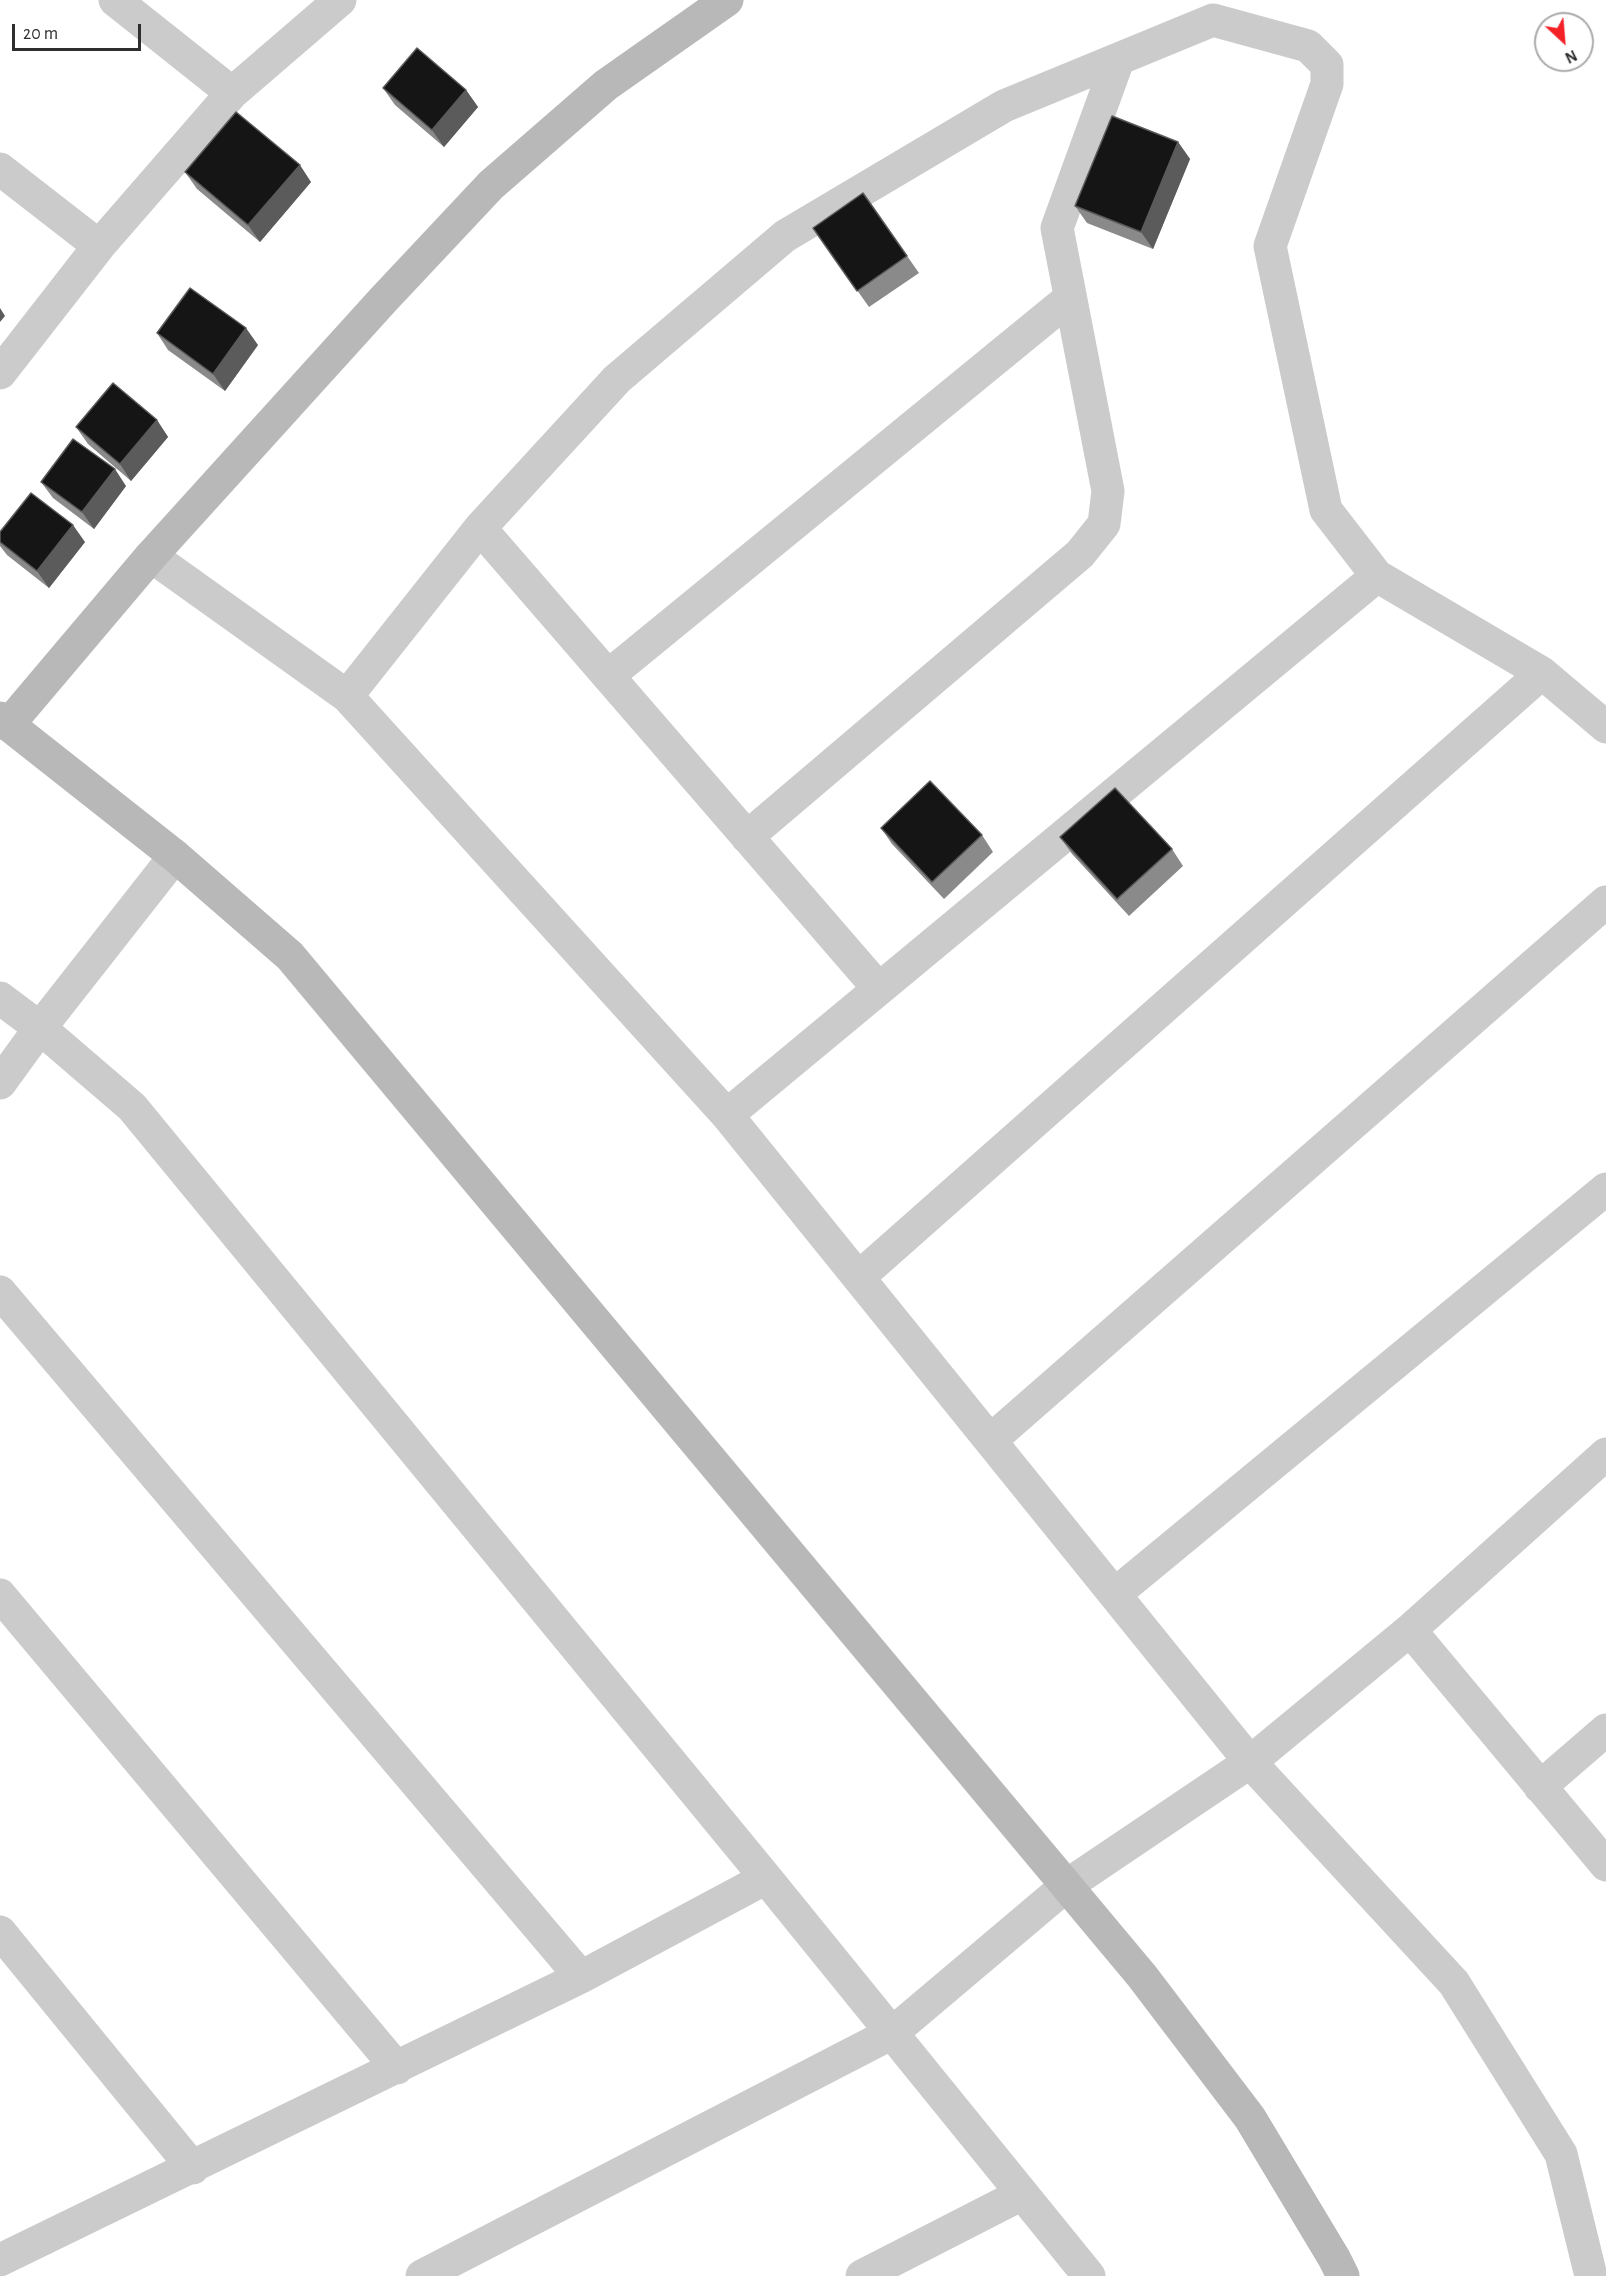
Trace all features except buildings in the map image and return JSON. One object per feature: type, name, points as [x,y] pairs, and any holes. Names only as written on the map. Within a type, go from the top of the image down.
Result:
[{"type":"street","points":[[115,0],[232,93]]},
{"type":"street","points":[[0,373],[99,246],[232,93],[340,0]]},
{"type":"street","points":[[727,0],[606,85],[491,185],[383,300],[151,556],[3,726],[175,856],[290,956],[1142,1976],[1250,2118],[1343,2276]]},
{"type":"street","points":[[347,696],[480,528],[617,379],[784,236],[1004,106],[1213,20],[1308,45],[1327,65],[1327,84],[1270,246],[1326,510],[1377,576],[1542,673],[1606,727]]},
{"type":"street","points":[[747,837],[1080,554],[1104,524],[1108,492],[1057,228],[1119,60]]},
{"type":"street","points":[[0,170],[99,246]]},
{"type":"street","points":[[608,676],[1070,298]]},
{"type":"street","points":[[480,528],[879,989]]},
{"type":"street","points":[[151,556],[347,696],[727,1115],[1250,1762],[1454,1983],[1561,2154],[1591,2276]]},
{"type":"street","points":[[727,1115],[1377,576]]},
{"type":"street","points":[[859,1277],[1542,673]]},
{"type":"street","points":[[0,1083],[40,1028],[175,856]]},
{"type":"street","points":[[991,1440],[1606,902]]},
{"type":"street","points":[[0,998],[40,1028],[132,1107],[766,1878],[1089,2276]]},
{"type":"street","points":[[1115,1594],[1606,1189]]},
{"type":"street","points":[[0,1292],[581,1977]]},
{"type":"street","points":[[422,2276],[892,2033],[1066,1886],[1250,1762],[1410,1630],[1606,1454]]},
{"type":"street","points":[[0,1595],[397,2068]]},
{"type":"street","points":[[1410,1630],[1606,1865]]},
{"type":"street","points":[[1540,1787],[1606,1730]]},
{"type":"street","points":[[0,2260],[193,2168],[581,1977],[766,1878]]},
{"type":"street","points":[[5,1947],[193,2168]]},
{"type":"street","points":[[862,2276],[1022,2194]]}]
